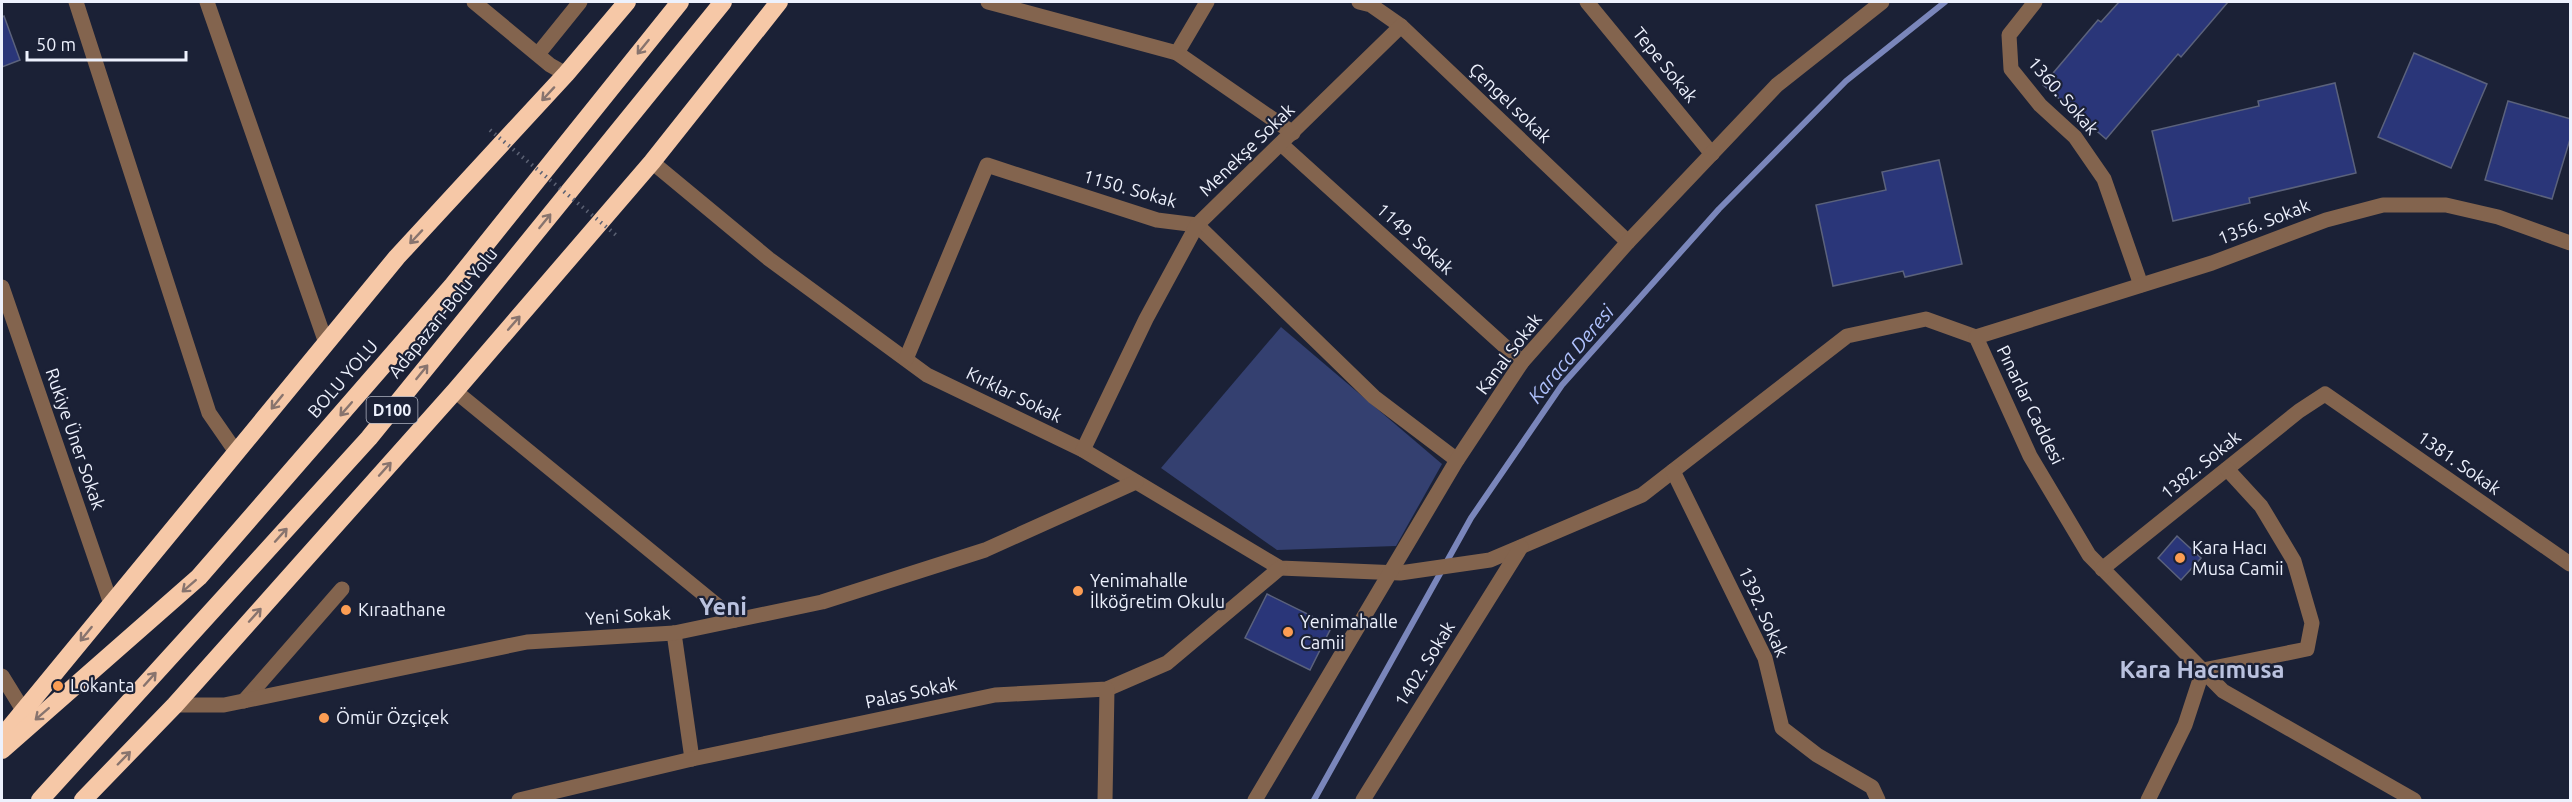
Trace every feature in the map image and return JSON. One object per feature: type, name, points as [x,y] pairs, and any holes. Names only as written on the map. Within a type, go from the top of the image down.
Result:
[{"type":"highway","points":[[2,737],[397,257],[566,74],[627,2]]},
{"type":"highway","name":"BOLU YOLU","points":[[2,750],[199,577],[453,285],[680,2]]},
{"type":"highway","name":"Adapazarı-Bolu Yolu","points":[[40,801],[369,438],[723,2]]},
{"type":"highway","points":[[84,800],[175,705],[455,391],[652,162],[779,2]]},
{"type":"street","points":[[76,2],[209,413],[236,452]]},
{"type":"street","points":[[207,2],[326,343]]},
{"type":"street","points":[[474,2],[566,74]]},
{"type":"street","points":[[538,54],[580,2]]},
{"type":"street","points":[[988,2],[1177,53],[1293,133]]},
{"type":"street","points":[[1177,53],[1207,2]]},
{"type":"street","name":"Çengel sokak","points":[[1359,2],[1371,5],[1401,26],[1628,242]]},
{"type":"street","name":"Tepe Sokak","points":[[1587,2],[1712,153]]},
{"type":"street","name":"Kanal Sokak","points":[[1255,801],[1395,573],[1457,460],[1522,362],[1628,242],[1777,86],[1882,2]]},
{"type":"street","name":"1360. Sokak","points":[[2035,2],[2009,35],[2011,69],[2040,105],[2075,137],[2104,179],[2141,285]]},
{"type":"street","name":"Menekşe Sokak","points":[[1083,450],[1146,319],[1197,225],[1401,26]]},
{"type":"street","name":"1149. Sokak","points":[[1281,144],[1522,362]]},
{"type":"street","name":"Kırklar Sokak","points":[[652,162],[769,259],[927,375],[1083,450],[1280,568],[1395,573],[1490,560]]},
{"type":"street","name":"1150. Sokak","points":[[906,360],[987,165],[1157,220],[1197,225],[1374,397],[1457,460]]},
{"type":"street","name":"1356. Sokak","points":[[1976,337],[2212,263],[2326,220],[2383,205],[2446,205],[2498,217],[2571,243]]},
{"type":"street","name":"Rukiye Üner Sokak","points":[[2,287],[111,604]]},
{"type":"street","name":"Pınarlar Caddesi","points":[[1490,560],[1642,495],[1847,336],[1926,319],[1976,337],[2030,456],[2089,555],[2223,691],[2393,795],[2414,801]]},
{"type":"street","points":[[455,391],[735,620]]},
{"type":"street","name":"1382. Sokak","points":[[2102,569],[2299,411],[2325,394]]},
{"type":"street","name":"1381. Sokak","points":[[2325,394],[2571,564]]},
{"type":"street","points":[[2148,801],[2185,725],[2203,670],[2307,649],[2312,623],[2295,561],[2261,506],[2227,469]]},
{"type":"street","name":"1392. Sokak","points":[[1673,471],[1765,658],[1782,728],[1817,755],[1872,787],[1878,801]]},
{"type":"street","name":"Yeni Sokak","points":[[175,705],[224,705],[527,642],[674,633],[822,602],[986,550],[1136,482]]},
{"type":"street","name":"1402. Sokak","points":[[1363,801],[1521,548]]},
{"type":"street","name":"Palas Sokak","points":[[519,801],[692,759],[995,695],[1107,689],[1167,663],[1280,568]]},
{"type":"street","points":[[244,701],[342,589]]},
{"type":"street","points":[[674,633],[692,759]]},
{"type":"street","points":[[3,683],[23,710]]},
{"type":"street","points":[[1105,801],[1107,689]]},
{"type":"path","points":[[490,130],[616,235]]},
{"type":"shaded area","points":[[1281,327],[1442,464],[1396,546],[1277,550],[1161,468]]},
{"type":"building","points":[[2119,2],[2228,2],[2181,57],[2178,54],[2106,139],[2043,85],[2098,20],[2101,22]]},
{"type":"building","points":[[4,16],[20,60],[2,67],[2,17]]},
{"type":"building","points":[[2414,53],[2487,84],[2451,168],[2378,137]]},
{"type":"building","points":[[2335,83],[2356,173],[2249,198],[2250,203],[2173,221],[2152,131],[2259,106],[2258,101]]},
{"type":"building","points":[[2508,101],[2571,119],[2571,136],[2552,199],[2485,180]]},
{"type":"building","points":[[1939,160],[1962,264],[1905,277],[1903,271],[1833,286],[1816,205],[1886,190],[1882,172]]},
{"type":"building","name":"Kara Hacı Musa Camii","points":[[2177,536],[2201,558],[2181,580],[2158,558]]},
{"type":"building","name":"Yenimahalle Camii","points":[[1267,594],[1332,626],[1310,670],[1245,638]]},
{"type":"waterway","name":"Karaca Deresi","points":[[1314,800],[1471,518],[1562,385],[1719,209],[1846,81],[1945,2]]},
{"type":"place","name":"Kara Hacı Musa Camii","points":[[2180,558]]},
{"type":"place","name":"Yenimahalle İlköğretim Okulu","points":[[1078,591]]},
{"type":"place","name":"Kıraathane","points":[[346,610]]},
{"type":"place","name":"Yenimahalle Camii","points":[[1288,632]]},
{"type":"place","name":"Lokanta","points":[[58,686]]},
{"type":"place","name":"Ömür Özçiçek","points":[[324,718]]},
{"type":"district","name":"Yeni","points":[[723,607]]},
{"type":"district","name":"Kara Hacımusa","points":[[2202,670]]}]
